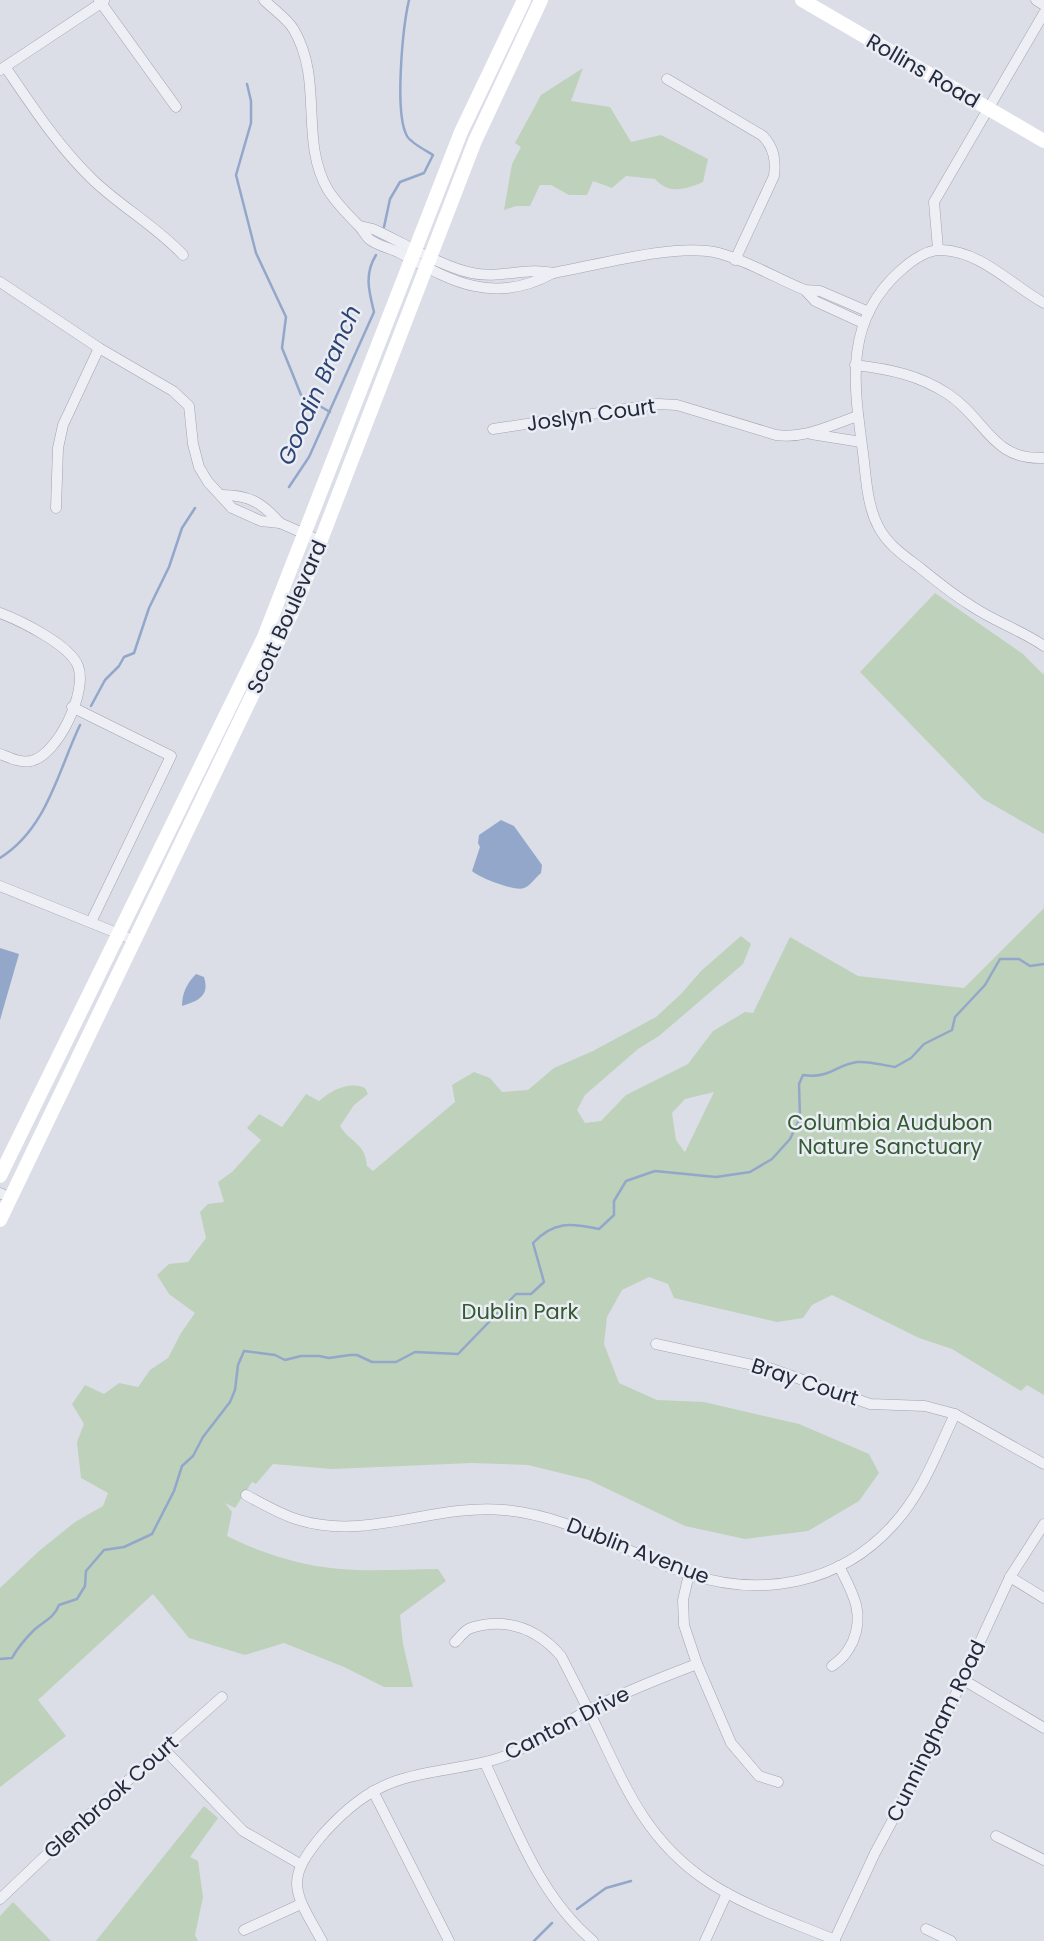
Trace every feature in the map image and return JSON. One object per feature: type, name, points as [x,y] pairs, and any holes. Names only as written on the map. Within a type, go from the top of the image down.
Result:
[{"type":"main road","name":"Scott Boulevard","points":[[0,1177],[264,637],[461,132],[524,0]]},
{"type":"main road","name":"Scott Boulevard","points":[[0,1220],[5,1196],[134,940],[286,628],[475,141],[541,0]]},
{"type":"main road","name":"Rollins Road","points":[[802,0],[1044,141]]},
{"type":"street","points":[[264,0],[293,28],[298,38],[311,79],[313,142],[318,166],[328,189],[348,217],[360,226],[373,229],[455,282],[477,288],[521,285],[539,281],[553,273],[674,251],[698,250],[717,253],[805,290],[820,291],[869,312]]},
{"type":"street","points":[[1036,0],[1044,5]]},
{"type":"street","points":[[176,107],[101,1],[3,69],[63,148],[91,178],[123,206],[166,237],[183,255]]},
{"type":"street","points":[[938,249],[934,202],[986,108],[1044,13]]},
{"type":"street","points":[[667,79],[763,136],[774,153],[774,176],[735,260]]},
{"type":"street","points":[[1044,303],[983,261],[963,253],[938,249],[923,254],[900,271],[883,289],[863,323],[855,365],[858,416],[868,492],[877,526],[892,547],[971,606],[1044,646]]},
{"type":"street","points":[[0,282],[99,348],[173,391],[189,406],[193,444],[208,482],[233,508],[261,521],[280,523]]},
{"type":"street","points":[[805,290],[815,301],[863,323]]},
{"type":"street","points":[[56,508],[58,448],[63,425],[99,348]]},
{"type":"street","points":[[855,365],[896,370],[920,379],[948,394],[976,417],[996,444],[1014,455],[1044,458]]},
{"type":"street","name":"Joslyn Court","points":[[493,429],[658,404],[677,405],[776,435],[792,437],[811,434],[858,416]]},
{"type":"street","name":"Joslyn Court","points":[[811,434],[862,442]]},
{"type":"street","points":[[222,495],[241,495],[265,507],[280,523],[321,541]]},
{"type":"street","points":[[0,613],[14,618],[71,654],[78,666],[80,677],[79,691],[60,737],[50,750],[40,757],[21,761],[0,754]]},
{"type":"street","points":[[72,707],[172,756],[91,922]]},
{"type":"street","points":[[0,886],[134,940]]},
{"type":"street","name":"Bray Court","points":[[656,1344],[772,1369],[870,1404],[925,1406],[955,1414],[1044,1464]]},
{"type":"street","name":"Dublin Avenue","points":[[246,1495],[299,1520],[333,1526],[386,1523],[455,1510],[488,1508],[520,1511],[587,1530],[689,1574],[734,1586],[773,1586],[811,1579],[839,1566],[871,1546],[894,1524],[921,1485],[955,1414]]},
{"type":"street","name":"Cunningham Road","points":[[834,1941],[875,1853],[927,1756],[1010,1577],[1044,1524]]},
{"type":"street","points":[[832,1666],[845,1657],[858,1629],[859,1612],[839,1566]]},
{"type":"street","points":[[689,1574],[683,1600],[684,1625],[697,1664],[731,1743],[759,1776],[778,1782]]},
{"type":"street","points":[[1010,1577],[1044,1598]]},
{"type":"street","points":[[455,1642],[469,1628],[495,1623],[512,1624],[530,1630],[548,1642],[561,1656],[630,1797],[647,1825],[682,1863],[727,1893],[834,1941]]},
{"type":"street","name":"Canton Drive","points":[[300,1864],[338,1818],[373,1791],[407,1778],[485,1763],[512,1753],[638,1686],[697,1664]]},
{"type":"street","points":[[962,1679],[1044,1728]]},
{"type":"street","name":"Glenbrook Court","points":[[0,1899],[79,1824],[222,1697]]},
{"type":"street","points":[[164,1749],[243,1831],[300,1864],[297,1885],[301,1904],[322,1941]]},
{"type":"street","points":[[485,1763],[538,1874],[556,1901],[593,1941]]},
{"type":"street","points":[[373,1791],[449,1941]]},
{"type":"street","points":[[996,1836],[1044,1860]]},
{"type":"street","points":[[705,1941],[727,1893]]},
{"type":"street","points":[[243,1930],[301,1904]]},
{"type":"street","points":[[926,1929],[951,1941]]},
{"type":"green space","points":[[583,68],[571,101],[610,107],[631,142],[661,135],[708,159],[703,182],[672,189],[655,179],[626,176],[612,188],[593,181],[587,195],[569,195],[551,185],[540,185],[530,206],[516,206],[504,210],[512,164],[521,147],[515,143],[541,95]]},
{"type":"green space","points":[[935,593],[1023,654],[1044,675],[1044,834],[983,799],[860,672]]},
{"type":"green space","points":[[1044,908],[1044,1395],[1027,1385],[1021,1391],[952,1349],[919,1338],[832,1295],[812,1305],[803,1318],[777,1322],[674,1298],[668,1284],[649,1277],[622,1290],[607,1317],[604,1344],[619,1383],[657,1400],[704,1402],[799,1424],[869,1454],[879,1473],[859,1501],[808,1531],[745,1539],[685,1526],[589,1480],[528,1465],[472,1463],[332,1469],[273,1464],[256,1484],[252,1482],[235,1508],[225,1503],[232,1512],[227,1536],[257,1550],[306,1564],[357,1570],[438,1569],[446,1581],[400,1615],[403,1644],[413,1687],[384,1687],[344,1667],[284,1643],[245,1655],[189,1638],[153,1594],[38,1700],[66,1736],[0,1787],[0,1588],[75,1522],[103,1506],[108,1493],[81,1478],[77,1442],[84,1424],[72,1404],[85,1385],[104,1394],[119,1383],[138,1387],[150,1370],[168,1358],[195,1313],[169,1294],[157,1275],[169,1264],[188,1262],[206,1238],[200,1212],[208,1204],[224,1202],[218,1182],[232,1172],[261,1140],[247,1128],[259,1114],[282,1127],[306,1094],[319,1101],[341,1088],[365,1088],[368,1094],[354,1105],[340,1126],[360,1147],[367,1166],[373,1171],[455,1102],[452,1085],[474,1072],[490,1078],[502,1092],[528,1090],[554,1068],[593,1051],[656,1017],[701,971],[741,936],[751,944],[743,964],[585,1095],[577,1110],[585,1123],[601,1121],[626,1095],[688,1064],[713,1031],[745,1012],[753,1013],[790,937],[858,976],[964,988]],"holes":[[[714,1092],[685,1152],[676,1140],[672,1113],[685,1099]]]},
{"type":"green space","points":[[204,1806],[218,1818],[190,1857],[198,1861],[203,1897],[195,1935],[198,1941],[96,1941]]},
{"type":"green space","points":[[13,1902],[51,1941],[0,1941],[0,1916]]},
{"type":"water","points":[[501,820],[514,826],[542,865],[541,873],[524,888],[497,883],[472,871],[480,847],[479,835]]},
{"type":"water","points":[[0,948],[19,954],[0,1020]]},
{"type":"water","points":[[196,974],[204,977],[204,993],[198,1000],[182,1006],[186,988]]},
{"type":"waterway","name":"Goodin Branch","points":[[384,227],[390,199],[400,182],[424,173],[433,155],[409,139],[403,125],[401,69],[409,0]]},
{"type":"waterway","points":[[247,84],[251,101],[251,123],[236,175],[256,253],[286,317],[282,348],[301,395],[330,412]]},
{"type":"waterway","name":"Goodin Branch","points":[[289,487],[309,457],[374,312],[369,276],[376,255]]},
{"type":"waterway","name":"Goodin Branch","points":[[91,706],[105,680],[124,657],[134,653],[149,608],[169,567],[182,528],[195,508]]},
{"type":"waterway","name":"Goodin Branch","points":[[0,858],[16,846],[40,815],[80,725]]},
{"type":"waterway","points":[[0,1659],[12,1658],[25,1640],[52,1616],[59,1605],[77,1599],[85,1586],[86,1571],[104,1550],[124,1547],[152,1534],[174,1491],[182,1466],[193,1456],[203,1437],[230,1402],[244,1351],[275,1355],[285,1360],[301,1356],[329,1358],[357,1355],[372,1362],[396,1362],[415,1352],[458,1354],[516,1294],[531,1294],[544,1282],[533,1243],[548,1231],[555,1227],[571,1225],[599,1229],[614,1215],[614,1201],[626,1181],[655,1171],[716,1177],[750,1172],[772,1159],[790,1139],[800,1118],[799,1084],[803,1075],[820,1075],[857,1062],[895,1067],[911,1058],[924,1044],[952,1030],[955,1017],[985,985],[1000,959],[1019,959],[1030,966],[1044,964]]},
{"type":"waterway","points":[[577,1909],[606,1888],[631,1881]]},
{"type":"waterway","points":[[534,1941],[552,1923]]},
{"type":"park label","name":"Columbia Audubon Nature Sanctuary","points":[[890,1135]]},
{"type":"park label","name":"Dublin Park","points":[[520,1312]]}]
